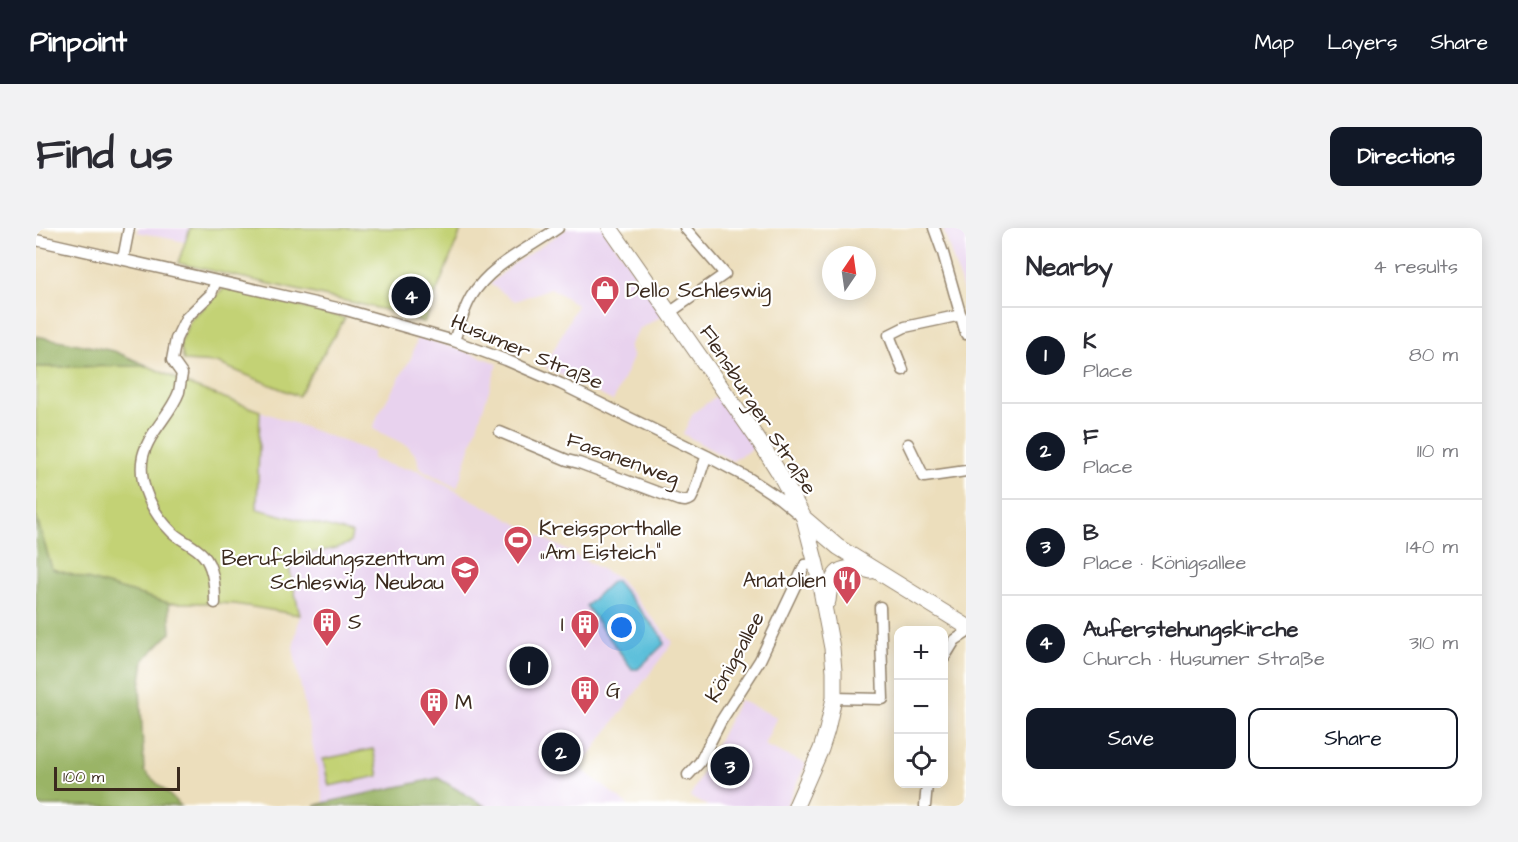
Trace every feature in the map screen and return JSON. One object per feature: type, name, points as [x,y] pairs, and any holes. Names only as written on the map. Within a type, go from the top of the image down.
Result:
[{"type":"street","points":[[123,259],[129,228]]},
{"type":"street","name":"Flensburger Straße","points":[[610,228],[761,444],[804,518],[826,617],[834,670],[834,698],[821,749],[796,806]]},
{"type":"street","points":[[669,313],[725,274],[686,228]]},
{"type":"street","points":[[934,228],[966,334]]},
{"type":"street","points":[[454,341],[463,313],[472,296],[484,281],[500,266],[553,229]]},
{"type":"street","name":"Husumer Straße","points":[[36,240],[346,310],[454,341],[552,380],[707,456],[750,479],[804,518]]},
{"type":"street","points":[[215,603],[213,576],[203,555],[174,534],[164,523],[145,492],[142,474],[143,455],[178,392],[182,374],[172,360],[176,339],[186,318],[211,294],[216,281]]},
{"type":"street","points":[[903,370],[889,335],[906,327],[961,315]]},
{"type":"street","name":"Fasanenweg","points":[[500,432],[567,460],[685,501],[691,499],[707,456]]},
{"type":"street","points":[[908,444],[924,477],[966,471]]},
{"type":"street","points":[[804,518],[838,547],[966,626]]},
{"type":"street","name":"Königsallee","points":[[688,775],[700,762],[722,721],[760,660],[806,565],[816,564]]},
{"type":"street","points":[[826,617],[829,586],[839,571],[851,567],[880,573]]},
{"type":"street","points":[[834,698],[883,699],[880,607]]},
{"type":"street","points":[[948,651],[955,640],[966,633]]},
{"type":"street","points":[[925,806],[927,788]]},
{"type":"shaded area","points":[[138,228],[190,228],[185,242],[137,232]]},
{"type":"shaded area","points":[[568,228],[603,228],[664,315],[639,329],[629,346],[633,358],[613,401],[545,367],[577,305],[551,288],[515,301],[490,284],[512,265]]},
{"type":"shaded area","points":[[943,228],[966,228],[966,299],[949,247]]},
{"type":"shaded area","points":[[418,337],[498,363],[457,488],[419,468],[417,457],[408,446],[373,429],[378,415],[411,358]]},
{"type":"shaded area","points":[[718,395],[754,448],[732,461],[683,434],[693,413]]},
{"type":"shaded area","name":"Berufsbildungszentrum Schleswig, Neubau","points":[[260,411],[373,452],[372,459],[396,467],[417,470],[618,578],[673,642],[580,768],[627,806],[485,806],[438,778],[324,803],[293,648],[300,615],[287,558],[337,548],[257,509]]},
{"type":"shaded area","points":[[739,700],[777,717],[764,745],[806,764],[786,806],[708,806],[690,797]]},
{"type":"green space","points":[[190,228],[462,228],[424,323],[390,311],[178,263]]},
{"type":"green space","points":[[225,288],[345,318],[298,396],[217,363],[184,361],[180,344],[191,319]]},
{"type":"green space","points":[[36,336],[114,351],[148,366],[36,367]]},
{"type":"green space","points":[[148,366],[192,386],[260,411],[257,509],[352,533],[350,543],[337,548],[287,558],[300,615],[235,604],[169,603],[52,569],[36,516],[36,367]]},
{"type":"green space","points":[[36,516],[52,569],[169,603],[171,632],[144,660],[140,687],[144,771],[181,806],[36,806]]},
{"type":"green space","points":[[373,749],[379,776],[329,786],[323,759]]},
{"type":"green space","points":[[438,778],[485,806],[315,806],[324,803]]},
{"type":"water","points":[[612,581],[616,581],[662,636],[664,644],[638,669],[632,669],[586,606]]},
{"type":"place","name":"Auferstehungskirche","points":[[411,296]]},
{"type":"place","name":"Dello Schleswig","points":[[605,316]]},
{"type":"place","name":"Kreissporthalle „Am Eisteich“","points":[[518,566]]},
{"type":"place","name":"Berufsbildungszentrum Schleswig, Neubau","points":[[465,596]]},
{"type":"place","name":"Anatolien","points":[[847,606]]},
{"type":"place","name":"S","points":[[327,648]]},
{"type":"place","name":"I","points":[[585,650]]},
{"type":"place","name":"K","points":[[529,666]]},
{"type":"place","name":"G","points":[[585,716]]},
{"type":"place","name":"M","points":[[434,728]]},
{"type":"place","name":"F","points":[[561,752]]},
{"type":"place","name":"B","points":[[730,766]]}]
